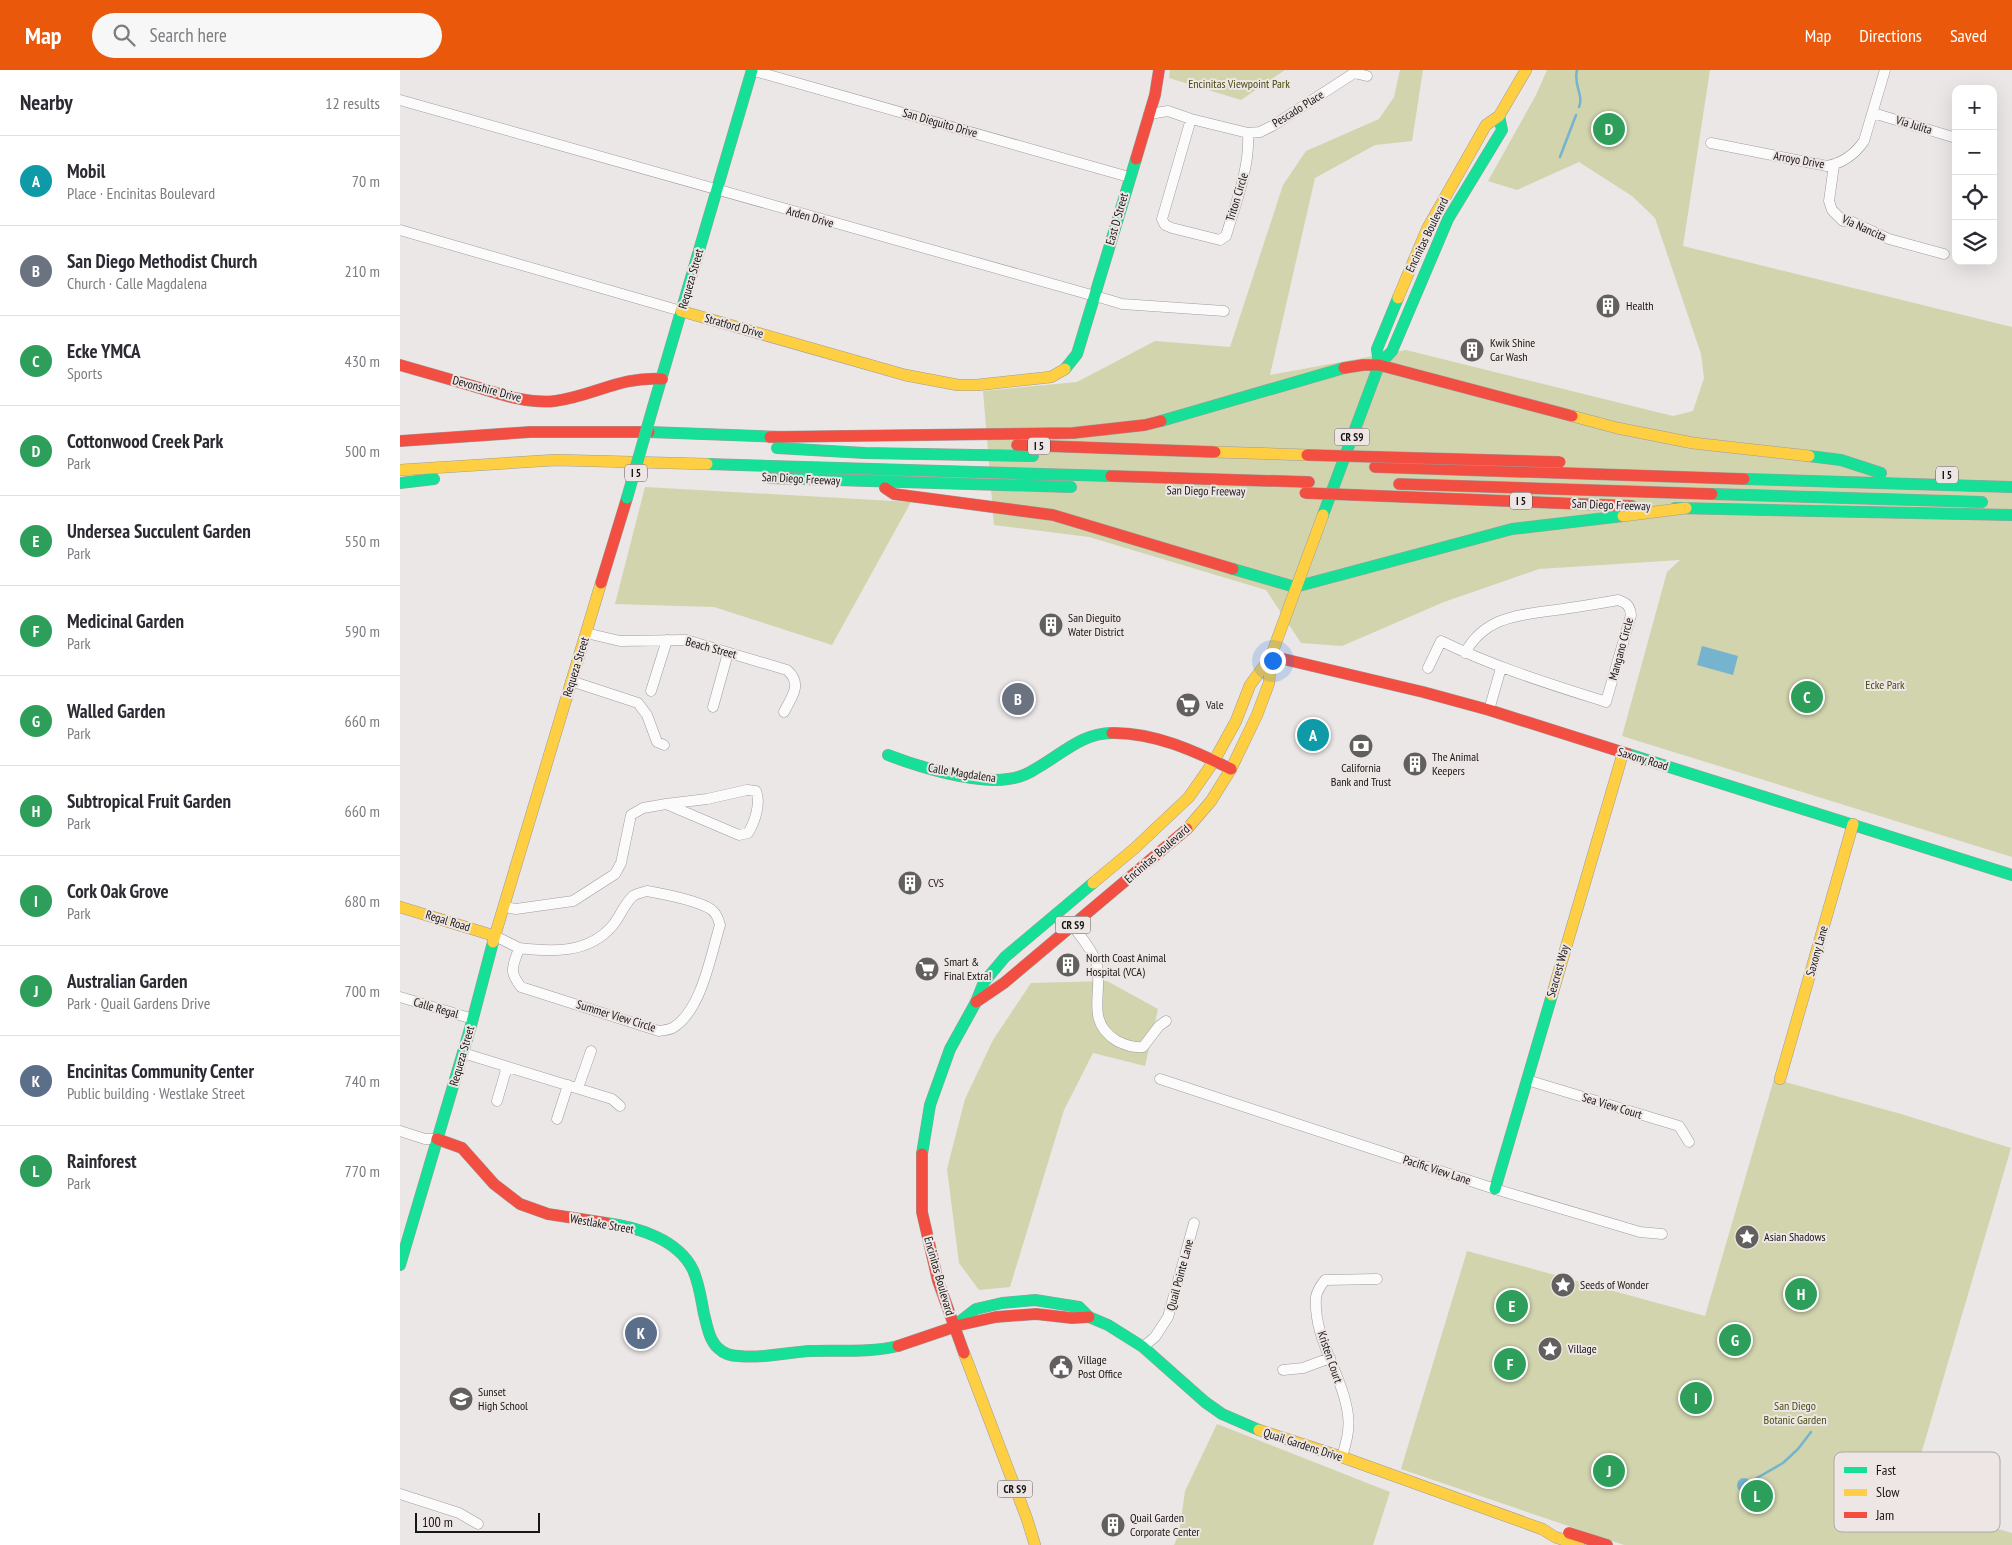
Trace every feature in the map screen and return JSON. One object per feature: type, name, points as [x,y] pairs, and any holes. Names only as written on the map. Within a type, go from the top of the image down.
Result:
[{"type":"main road","name":"Requeza Street","points":[[400,1265],[473,1019],[495,936],[627,498],[752,70]]},
{"type":"main road","name":"East D Street","points":[[1070,366],[1077,354],[1095,296],[1155,95],[1159,70]]},
{"type":"main road","name":"Encinitas Boulevard","points":[[976,1002],[1004,983],[1184,833],[1211,801],[1231,769],[1269,683],[1271,656],[1295,586],[1379,365],[1392,351],[1448,219],[1502,130],[1499,116],[1526,70]]},
{"type":"main road","name":"Stratford Drive","points":[[682,311],[905,375],[958,385],[1051,378],[1070,366]]},
{"type":"main road","name":"Devonshire Drive","points":[[400,365],[518,400],[554,401],[580,395],[622,380],[650,377],[662,379]]},
{"type":"main road","points":[[770,437],[1073,433],[1145,425],[1196,412],[1340,369],[1362,365],[1379,365],[1617,428],[1693,443],[1841,460],[1882,474]]},
{"type":"main road","name":"I 5","points":[[400,442],[530,432],[650,432],[1307,460],[1560,462],[2012,477]]},
{"type":"main road","points":[[400,453],[521,444],[614,442],[865,453],[1000,454],[1118,460],[1307,460],[1375,467],[2012,487]]},
{"type":"main road","points":[[400,470],[556,460],[1344,483]]},
{"type":"main road","points":[[400,483],[439,478],[548,472]]},
{"type":"main road","name":"San Diego Freeway","points":[[608,473],[698,474],[873,482],[1079,488]]},
{"type":"main road","points":[[873,482],[894,494],[1053,515],[1295,586],[1317,582],[1512,529],[1686,508]]},
{"type":"main road","points":[[1390,484],[1993,502]]},
{"type":"main road","name":"San Diego Freeway","points":[[1246,492],[1686,508],[2012,515]]},
{"type":"main road","name":"Encinitas Boulevard","points":[[1034,1545],[1026,1518],[938,1281],[926,1235],[922,1212],[922,1156],[930,1106],[950,1049],[976,1002],[984,982],[1005,957],[1164,822],[1189,797],[1214,761],[1236,721],[1250,686],[1271,656]]},
{"type":"main road","name":"Saxony Road","points":[[1271,656],[1423,692],[1489,710],[2012,875]]},
{"type":"main road","name":"Calle Magdalena","points":[[888,755],[935,770],[1004,780],[1020,776],[1041,766],[1072,745],[1102,733],[1119,732],[1145,736],[1231,769]]},
{"type":"main road","name":"Seacrest Way","points":[[1495,1189],[1623,753]]},
{"type":"main road","name":"Saxony Lane","points":[[1780,1078],[1853,824]]},
{"type":"main road","name":"Regal Road","points":[[400,907],[495,936]]},
{"type":"main road","name":"Westlake Street","points":[[438,1139],[461,1147],[487,1177],[512,1199],[527,1207],[552,1215],[632,1227],[661,1239],[674,1248],[691,1266],[700,1290],[709,1334],[724,1354],[763,1356],[800,1352],[871,1350],[900,1346],[954,1326]]},
{"type":"main road","name":"Quail Gardens Drive","points":[[954,1326],[1009,1315],[1041,1314],[1077,1320],[1089,1316],[1108,1325],[1143,1347],[1205,1402],[1222,1414],[1255,1429],[1342,1456],[1542,1528],[1555,1537],[1579,1545]]},
{"type":"main road","name":"Quail Gardens Drive","points":[[1542,1528],[1557,1529],[1607,1545]]},
{"type":"street","name":"San Dieguito Drive","points":[[752,70],[1129,177]]},
{"type":"street","name":"Arroyo Drive","points":[[1711,143],[1828,166],[1839,163],[1858,151],[1864,141],[1885,70]]},
{"type":"street","name":"Pescado Place","points":[[1149,114],[1168,111],[1191,119],[1248,133],[1260,132],[1274,125],[1354,73],[1367,76]]},
{"type":"street","points":[[1155,95],[1168,111]]},
{"type":"street","name":"Arden Drive","points":[[400,100],[1122,304],[1224,311]]},
{"type":"street","name":"Via Julita","points":[[1873,113],[1952,137]]},
{"type":"street","name":"Triton Circle","points":[[1191,119],[1162,219],[1165,225],[1172,228],[1220,240],[1226,236],[1247,165],[1249,151],[1248,133]]},
{"type":"street","name":"Via Nancita","points":[[1834,165],[1829,201],[1832,210],[1843,221],[1850,221],[1890,239],[1944,254]]},
{"type":"street","name":"Stratford Drive","points":[[400,230],[682,311]]},
{"type":"street","name":"Mangano Circle","points":[[1428,668],[1441,641],[1465,653],[1501,668],[1606,702],[1631,615],[1630,610],[1624,602],[1618,600],[1508,617],[1483,631],[1465,653]]},
{"type":"street","name":"Beach Street","points":[[586,633],[620,641],[686,640],[786,670],[794,677],[796,687],[784,712]]},
{"type":"street","points":[[651,691],[667,640]]},
{"type":"street","points":[[713,707],[728,653]]},
{"type":"street","points":[[1489,710],[1501,668]]},
{"type":"street","points":[[571,681],[638,703],[647,715],[658,742],[664,745]]},
{"type":"street","points":[[505,906],[516,909],[572,901],[615,874],[621,863],[631,815],[643,808],[666,804],[707,799],[747,790],[756,791],[759,798],[752,826],[748,833],[740,835],[666,804]]},
{"type":"street","name":"Summer View Circle","points":[[495,936],[519,948],[547,951],[580,947],[601,936],[612,926],[633,896],[647,891],[710,908],[718,916],[720,925],[700,992],[684,1019],[673,1028],[659,1031],[521,987],[512,976],[512,969],[519,948]]},
{"type":"street","points":[[1073,926],[1096,961],[1098,1016],[1101,1025],[1109,1035],[1127,1045],[1137,1048],[1143,1047],[1159,1026],[1166,1021]]},
{"type":"street","name":"Calle Regal","points":[[400,998],[473,1019]]},
{"type":"street","points":[[557,1120],[591,1050]]},
{"type":"street","points":[[463,1053],[612,1099],[620,1106]]},
{"type":"street","points":[[497,1101],[507,1067]]},
{"type":"street","name":"Pacific View Lane","points":[[1160,1079],[1495,1189],[1640,1232],[1662,1234]]},
{"type":"street","name":"Sea View Court","points":[[1527,1080],[1679,1126],[1689,1142]]},
{"type":"street","points":[[400,1132],[438,1139]]},
{"type":"street","name":"Quail Pointe Lane","points":[[1143,1347],[1155,1337],[1168,1317],[1194,1223]]},
{"type":"street","name":"Kristen Court","points":[[1342,1456],[1348,1437],[1349,1416],[1319,1329],[1316,1295],[1325,1280],[1377,1279]]},
{"type":"street","points":[[1283,1370],[1303,1368],[1330,1358]]},
{"type":"street","points":[[400,1494],[459,1513],[478,1524]]},
{"type":"green space","name":"Encinitas Viewpoint Park","points":[[1170,70],[1285,70],[1241,100],[1169,78]]},
{"type":"green space","name":"Ecke Park","points":[[1400,70],[1423,70],[1412,141],[1375,145],[1315,178],[1270,375],[1406,350],[1673,416],[1693,411],[1704,378],[1701,354],[1655,218],[1632,196],[1579,162],[1517,190],[1488,181],[1536,95],[1547,70],[1710,70],[1683,246],[2012,327],[2012,857],[1622,736],[1667,572],[1680,560],[1539,569],[1444,602],[1342,646],[1301,643],[1266,590],[1089,537],[994,525],[983,391],[1077,382],[1155,341],[1230,347],[1283,185],[1306,151],[1379,119],[1394,97]]},
{"type":"green space","points":[[645,487],[911,502],[832,645],[714,607],[615,604]]},
{"type":"green space","points":[[1107,981],[1158,1009],[1145,1066],[1093,1053],[1064,1110],[1010,1287],[979,1290],[959,1263],[947,1169],[965,1099],[993,1040],[1031,983]]},
{"type":"green space","name":"San Diego Botanic Garden","points":[[1774,1079],[1901,1114],[2011,1148],[1922,1452],[1834,1452],[1834,1532],[2000,1532],[2000,1529],[2012,1533],[2012,1545],[1624,1545],[1401,1469],[1467,1251],[1705,1316]]},
{"type":"green space","points":[[1217,1424],[1390,1492],[1373,1545],[1174,1545],[1179,1534],[1185,1491]]},
{"type":"water","points":[[1702,646],[1738,656],[1733,675],[1697,665]]},
{"type":"water","points":[[1741,1478],[1747,1478],[1751,1485],[1747,1492],[1741,1492],[1737,1488],[1737,1482]]},
{"type":"waterway","points":[[1577,70],[1576,80],[1580,98],[1579,107]]},
{"type":"waterway","points":[[1560,157],[1576,115]]},
{"type":"waterway","points":[[1750,1482],[1783,1463],[1798,1449],[1811,1432]]},
{"type":"traffic: fast","points":[[653,407],[752,70]]},
{"type":"traffic: fast","points":[[1379,365],[1392,351],[1448,219],[1502,130],[1499,116]]},
{"type":"traffic: fast","points":[[1065,369],[1077,354],[1136,159]]},
{"type":"traffic: fast","points":[[1323,515],[1379,365],[1377,349],[1398,298]]},
{"type":"traffic: fast","points":[[1161,421],[1344,368]]},
{"type":"traffic: fast","points":[[627,498],[653,407]]},
{"type":"traffic: fast","points":[[649,432],[782,437]]},
{"type":"traffic: fast","points":[[777,448],[865,453],[1033,456]]},
{"type":"traffic: fast","points":[[1809,456],[1841,460],[1881,473]]},
{"type":"traffic: fast","points":[[707,464],[1111,476]]},
{"type":"traffic: fast","points":[[770,478],[1071,487]]},
{"type":"traffic: fast","points":[[400,483],[434,479]]},
{"type":"traffic: fast","points":[[1744,479],[2012,487]]},
{"type":"traffic: fast","points":[[1712,494],[1982,502]]},
{"type":"traffic: fast","points":[[1675,508],[2012,515]]},
{"type":"traffic: fast","points":[[1233,569],[1295,587],[1512,529],[1623,516]]},
{"type":"traffic: fast","points":[[888,755],[915,765],[964,777],[995,780],[1008,779],[1020,777],[1030,772],[1091,736],[1112,733]]},
{"type":"traffic: fast","points":[[1628,754],[2012,875]]},
{"type":"traffic: fast","points":[[922,1154],[930,1105],[950,1049],[976,1002],[984,982],[1005,957],[1093,883]]},
{"type":"traffic: fast","points":[[400,1265],[472,1022],[493,942]]},
{"type":"traffic: fast","points":[[1495,1189],[1552,995]]},
{"type":"traffic: fast","points":[[606,1223],[643,1231],[656,1236],[677,1250],[686,1259],[697,1280],[710,1337],[715,1345],[725,1353],[733,1356],[757,1357],[811,1351],[876,1350],[898,1346]]},
{"type":"traffic: fast","points":[[958,1323],[976,1309],[1002,1303],[1035,1300],[1079,1307],[1089,1317],[1108,1325],[1143,1347],[1205,1402],[1222,1414],[1259,1430]]},
{"type":"traffic: slow","points":[[1398,298],[1427,229],[1486,125],[1499,116],[1526,70]]},
{"type":"traffic: slow","points":[[681,311],[905,375],[958,385],[977,385],[1051,377],[1065,369]]},
{"type":"traffic: slow","points":[[1572,416],[1617,428],[1693,443],[1809,456]]},
{"type":"traffic: slow","points":[[1215,452],[1307,455]]},
{"type":"traffic: slow","points":[[400,470],[556,460],[707,464]]},
{"type":"traffic: slow","points":[[1623,516],[1686,508]]},
{"type":"traffic: slow","points":[[1187,829],[1211,801],[1231,769],[1257,715],[1269,683],[1271,656],[1323,515]]},
{"type":"traffic: slow","points":[[493,942],[601,583]]},
{"type":"traffic: slow","points":[[1093,883],[1135,848],[1189,797],[1214,761],[1236,721],[1250,685],[1270,658]]},
{"type":"traffic: slow","points":[[1552,995],[1623,753]]},
{"type":"traffic: slow","points":[[1780,1079],[1853,824]]},
{"type":"traffic: slow","points":[[400,907],[495,936]]},
{"type":"traffic: slow","points":[[964,1353],[1027,1519],[1035,1545]]},
{"type":"traffic: slow","points":[[1259,1430],[1342,1457],[1542,1529],[1555,1537],[1579,1545]]},
{"type":"traffic: jam","points":[[1136,159],[1155,95],[1159,70]]},
{"type":"traffic: jam","points":[[400,365],[503,395],[545,402],[582,395],[633,380],[662,379]]},
{"type":"traffic: jam","points":[[1344,368],[1379,365],[1572,416]]},
{"type":"traffic: jam","points":[[770,437],[1073,433],[1145,425],[1161,421]]},
{"type":"traffic: jam","points":[[400,441],[530,432],[649,432]]},
{"type":"traffic: jam","points":[[1017,445],[1215,452]]},
{"type":"traffic: jam","points":[[1307,455],[1560,462]]},
{"type":"traffic: jam","points":[[1375,467],[1744,479]]},
{"type":"traffic: jam","points":[[1111,476],[1309,482]]},
{"type":"traffic: jam","points":[[1399,484],[1712,494]]},
{"type":"traffic: jam","points":[[885,488],[894,494],[1053,515],[1233,569]]},
{"type":"traffic: jam","points":[[1305,493],[1356,495]]},
{"type":"traffic: jam","points":[[1356,495],[1632,506]]},
{"type":"traffic: jam","points":[[601,583],[627,498]]},
{"type":"traffic: jam","points":[[1271,656],[1423,692],[1489,710],[1628,754]]},
{"type":"traffic: jam","points":[[1112,733],[1158,739],[1188,749],[1231,769]]},
{"type":"traffic: jam","points":[[976,1002],[1004,983],[1187,829]]},
{"type":"traffic: jam","points":[[437,1139],[462,1148],[494,1184],[520,1204],[548,1214],[606,1223]]},
{"type":"traffic: jam","points":[[922,1154],[922,1212],[938,1281],[964,1353]]},
{"type":"traffic: jam","points":[[898,1346],[960,1325],[996,1317],[1036,1314],[1072,1318],[1089,1317]]},
{"type":"traffic: jam","points":[[1569,1533],[1607,1545]]},
{"type":"place","name":"Cottonwood Creek Park","points":[[1609,129]]},
{"type":"place","name":"Health","points":[[1608,306]]},
{"type":"place","name":"Kwik Shine Car Wash","points":[[1472,350]]},
{"type":"place","name":"San Dieguito Water District","points":[[1051,625]]},
{"type":"place","name":"Ecke YMCA","points":[[1807,697]]},
{"type":"place","name":"San Diego Methodist Church","points":[[1018,699]]},
{"type":"place","name":"Vale","points":[[1188,705]]},
{"type":"place","name":"Mobil","points":[[1313,735]]},
{"type":"place","name":"California Bank and Trust","points":[[1361,746]]},
{"type":"place","name":"The Animal Keepers","points":[[1415,764]]},
{"type":"place","name":"CVS","points":[[910,883]]},
{"type":"place","name":"North Coast Animal Hospital (VCA)","points":[[1068,965]]},
{"type":"place","name":"Smart & Final Extra!","points":[[927,969]]},
{"type":"place","name":"Asian Shadows","points":[[1747,1237]]},
{"type":"place","name":"Seeds of Wonder","points":[[1563,1285]]},
{"type":"place","name":"Subtropical Fruit Garden","points":[[1801,1294]]},
{"type":"place","name":"Undersea Succulent Garden","points":[[1512,1306]]},
{"type":"place","name":"Encinitas Community Center","points":[[641,1333]]},
{"type":"place","name":"Walled Garden","points":[[1735,1340]]},
{"type":"place","name":"Village","points":[[1550,1349]]},
{"type":"place","name":"Medicinal Garden","points":[[1510,1364]]},
{"type":"place","name":"Village Post Office","points":[[1061,1367]]},
{"type":"place","name":"Cork Oak Grove","points":[[1696,1398]]},
{"type":"place","name":"Sunset High School","points":[[461,1399]]},
{"type":"place","name":"Australian Garden","points":[[1609,1471]]},
{"type":"place","name":"Rainforest","points":[[1757,1496]]},
{"type":"place","name":"Quail Garden Corporate Center","points":[[1113,1525]]}]
